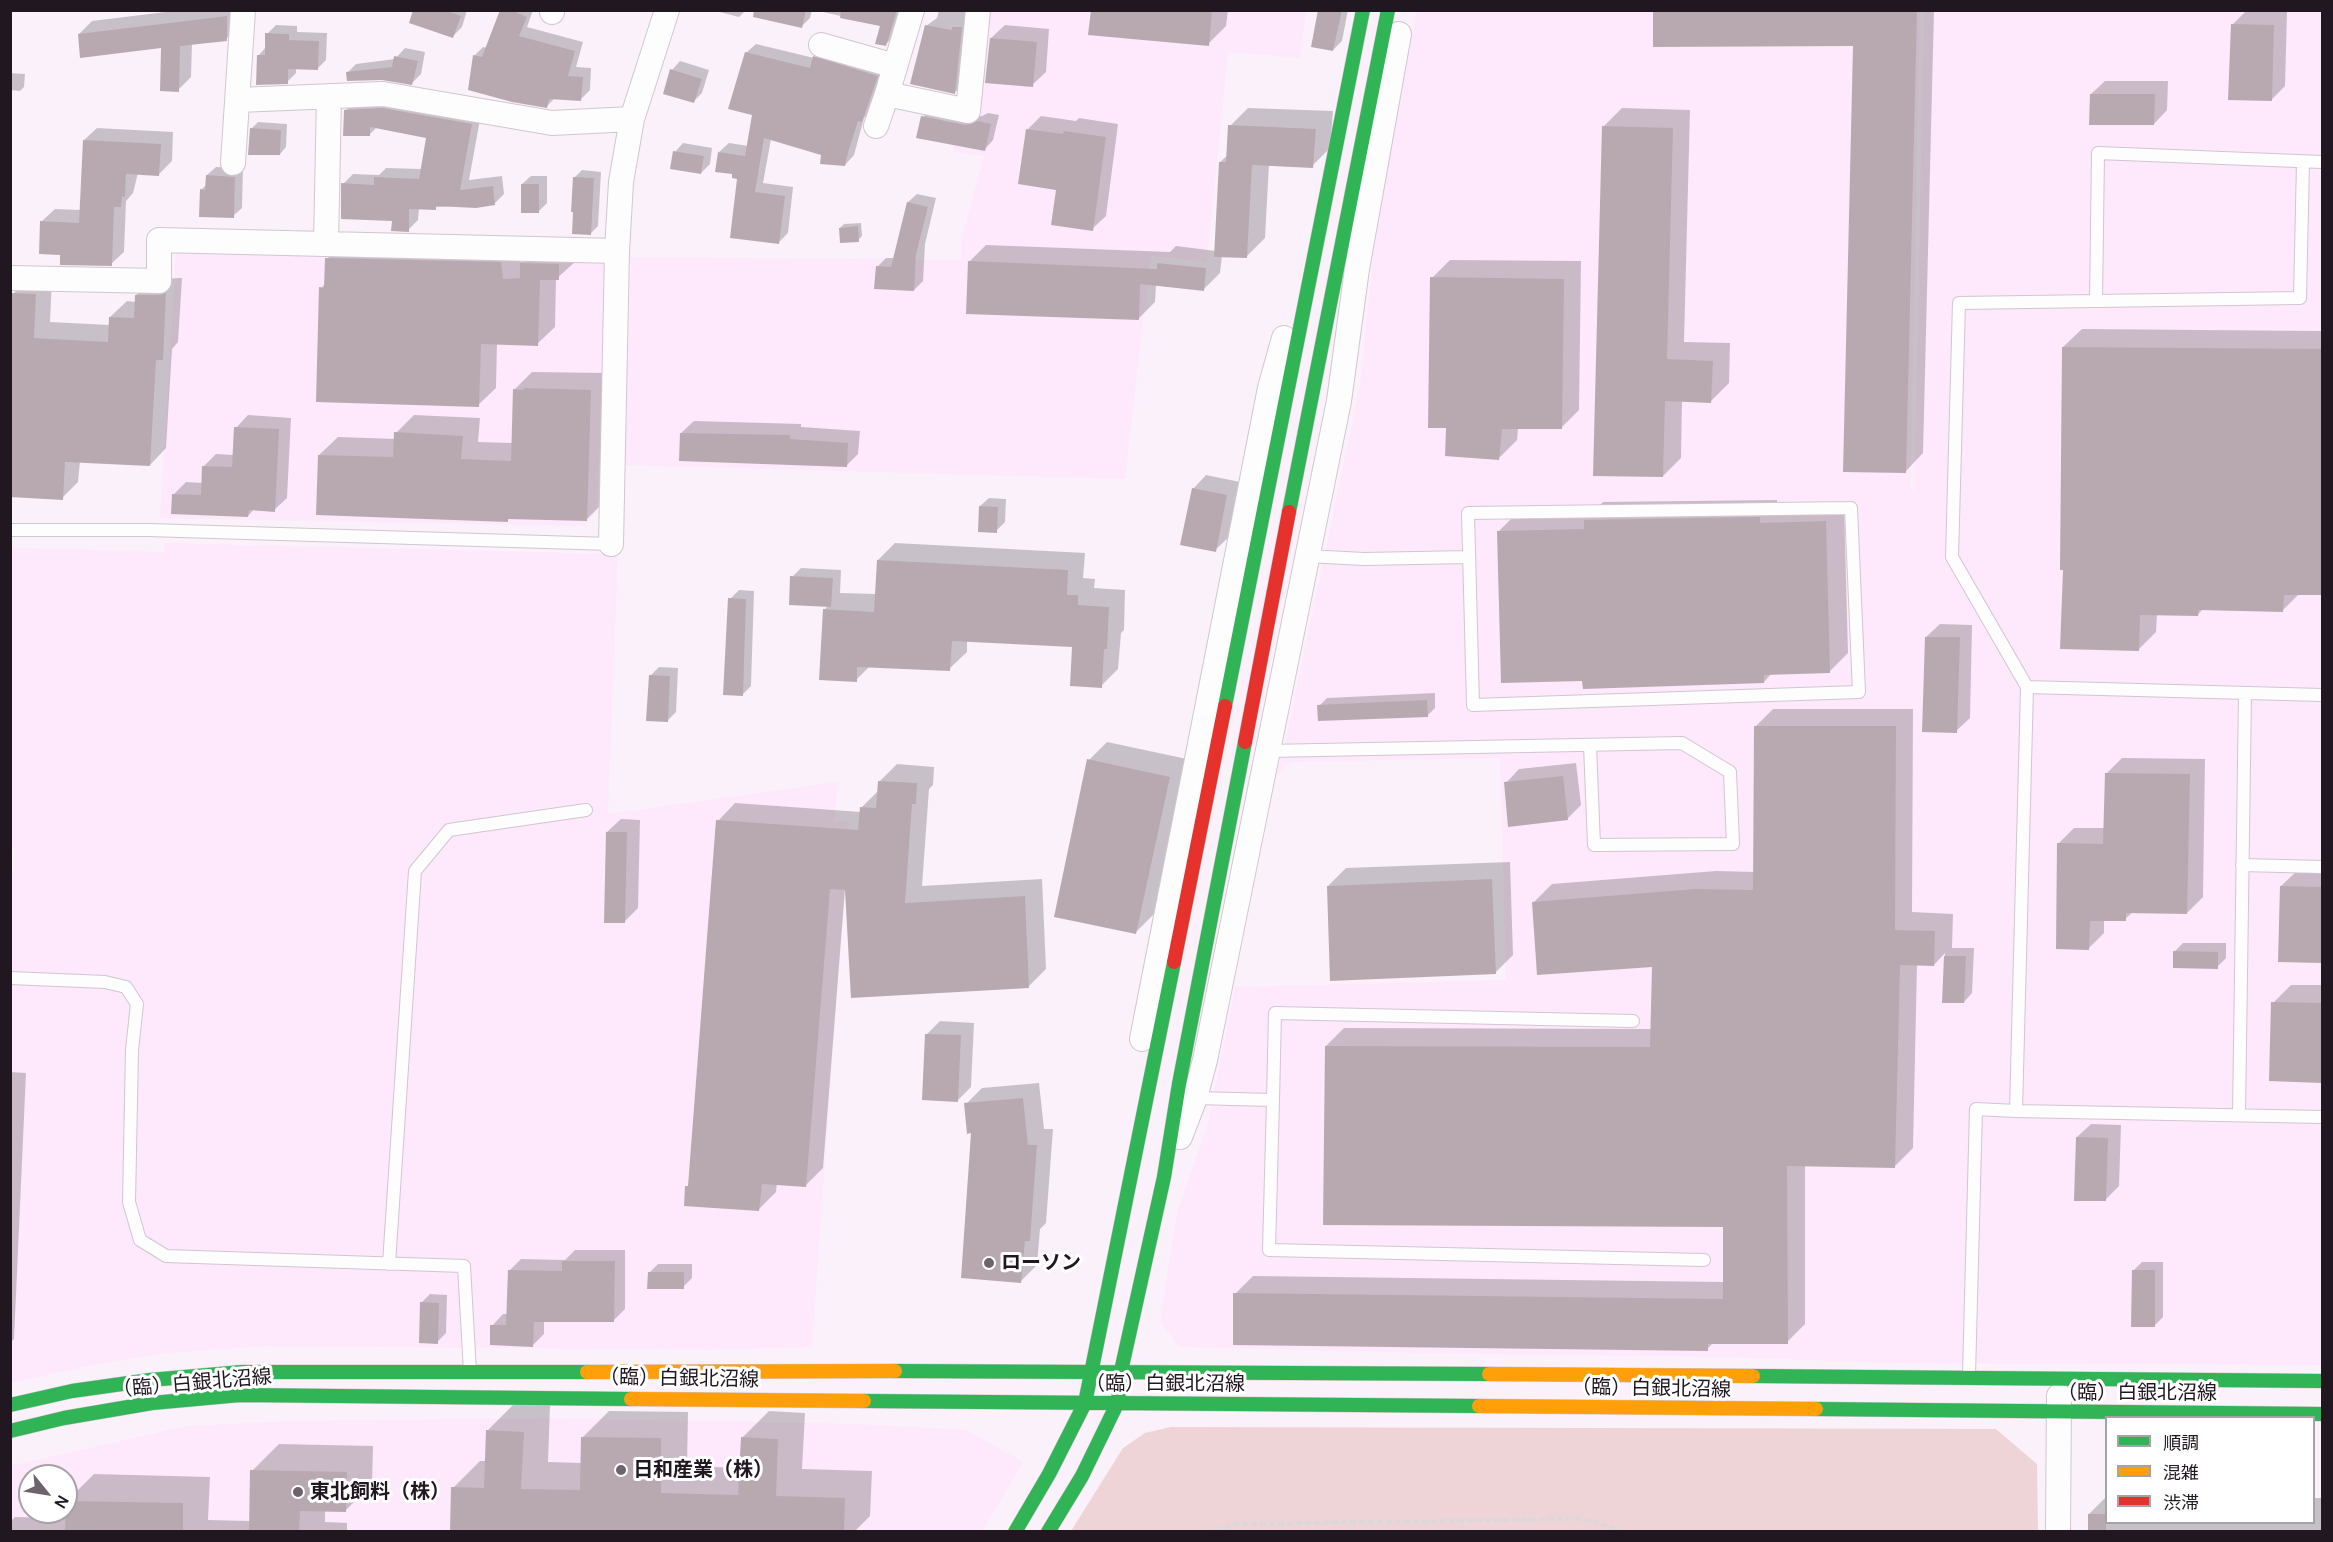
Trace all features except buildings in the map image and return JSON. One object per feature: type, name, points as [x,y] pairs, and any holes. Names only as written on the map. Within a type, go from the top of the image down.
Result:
[{"type":"street","points":[[233,163],[243,10]]},
{"type":"street","points":[[611,544],[617,251],[621,182],[633,118],[667,10]]},
{"type":"street","points":[[876,126],[912,10]]},
{"type":"street","points":[[887,94],[968,111],[978,10]]},
{"type":"street","points":[[1130,1172],[1135,1073],[1270,388],[1304,266],[1356,10]]},
{"type":"street","points":[[1015,1532],[1049,1474],[1085,1403],[1364,10]]},
{"type":"street","points":[[1187,1091],[1321,344],[1388,10]]},
{"type":"street","points":[[1048,1532],[1082,1476],[1118,1402],[1121,1371],[1164,1177],[1187,1091],[1267,751],[1339,401],[1357,269],[1402,10]]},
{"type":"street","points":[[821,45],[895,66]]},
{"type":"street","points":[[238,100],[383,94],[552,123],[633,118]]},
{"type":"street","points":[[326,244],[329,96]]},
{"type":"street","points":[[10,278],[159,281],[159,240],[617,251]]},
{"type":"street","name":"（臨）白銀北沼線","points":[[10,1405],[72,1391],[150,1380],[242,1372],[1121,1371],[2059,1377],[2322,1381]]},
{"type":"street","points":[[2058,1532],[2059,1377]]},
{"type":"street","name":"（臨）白銀北沼線","points":[[10,1431],[64,1418],[152,1403],[240,1395],[2322,1414]]},
{"type":"lane","points":[[2096,301],[2098,153],[2322,162]]},
{"type":"lane","points":[[2016,1111],[2027,687],[1952,557],[1959,303],[2300,298],[2303,162]]},
{"type":"lane","points":[[1851,508],[1859,692],[1473,705],[1468,556],[1468,513],[1851,508]]},
{"type":"lane","points":[[10,530],[148,530],[611,544]]},
{"type":"lane","points":[[1307,556],[1364,560],[1468,556]]},
{"type":"lane","points":[[2027,687],[2322,695]]},
{"type":"lane","points":[[2239,1115],[2245,693]]},
{"type":"lane","points":[[1267,751],[1682,742],[1730,772],[1733,844],[1594,845],[1590,745]]},
{"type":"lane","points":[[389,1264],[415,871],[449,830],[586,810]]},
{"type":"lane","points":[[2242,865],[2322,867]]},
{"type":"lane","points":[[10,978],[105,982],[126,987],[137,1004],[132,1050],[129,1202],[140,1240],[166,1256],[464,1266],[470,1372],[469,1397]]},
{"type":"lane","points":[[1633,1021],[1275,1013],[1269,1250],[1704,1260]]},
{"type":"lane","points":[[1187,1091],[1273,1100]]},
{"type":"lane","points":[[1969,1377],[1976,1109],[2322,1117]]},
{"type":"path","points":[[1207,1532],[1238,1524],[1576,1519],[1593,1521],[1625,1532]]},
{"type":"shaded area","points":[[986,11],[1306,11],[1300,58],[1228,52],[1207,262],[1152,256],[1150,261],[1125,479],[625,465],[631,257],[961,260],[961,241],[984,156],[952,151]]},
{"type":"shaded area","points":[[1417,11],[1920,11],[1911,491],[1914,490],[1924,11],[2322,11],[2322,1365],[1896,1363],[1718,1357],[1180,1347],[1160,1322],[1177,1212],[1207,1127],[1235,987],[1506,980],[1500,758],[1291,762],[1276,776],[1287,735],[1360,385],[1372,266],[1384,183]]},
{"type":"shaded area","points":[[176,251],[608,259],[597,512],[583,526],[160,518]]},
{"type":"shaded area","points":[[165,543],[618,554],[608,814],[838,782],[834,821],[849,821],[812,1347],[710,1350],[269,1346],[167,1353],[79,1368],[11,1383],[10,916],[15,849],[10,848],[11,548],[164,552]]},
{"type":"shaded area","points":[[548,1418],[857,1424],[966,1430],[1023,1462],[982,1532],[11,1531],[10,1466],[18,1464],[18,1524],[78,1524],[78,1464],[19,1464],[187,1426],[297,1421]]},
{"type":"shaded area","points":[[1171,1427],[1996,1429],[2037,1464],[2038,1531],[1071,1531],[1123,1448],[1145,1433]]},
{"type":"traffic: fast","points":[[1225,706],[1363,10]]},
{"type":"traffic: fast","points":[[1289,512],[1388,10]]},
{"type":"traffic: fast","points":[[1048,1532],[1082,1476],[1118,1402],[1121,1371],[1164,1177],[1179,1084],[1245,742]]},
{"type":"traffic: fast","points":[[1015,1532],[1049,1474],[1085,1403],[1174,962]]},
{"type":"traffic: fast","points":[[895,1371],[1489,1374]]},
{"type":"traffic: fast","points":[[10,1405],[72,1391],[150,1380],[242,1372],[587,1372]]},
{"type":"traffic: fast","points":[[1753,1376],[2322,1381]]},
{"type":"traffic: fast","points":[[10,1431],[64,1418],[152,1403],[240,1395],[631,1399]]},
{"type":"traffic: fast","points":[[864,1401],[1479,1406]]},
{"type":"traffic: fast","points":[[1816,1409],[2322,1414]]},
{"type":"traffic: slow","points":[[587,1372],[895,1371]]},
{"type":"traffic: slow","points":[[1489,1374],[1753,1376]]},
{"type":"traffic: slow","points":[[631,1399],[864,1401]]},
{"type":"traffic: slow","points":[[1479,1406],[1816,1409]]},
{"type":"traffic: jam","points":[[1245,742],[1289,512]]},
{"type":"traffic: jam","points":[[1174,962],[1225,706]]},
{"type":"place","name":"ローソン","points":[[989,1263]]},
{"type":"place","name":"日和産業（株）","points":[[621,1470]]},
{"type":"place","name":"東北飼料（株）","points":[[298,1492]]}]
